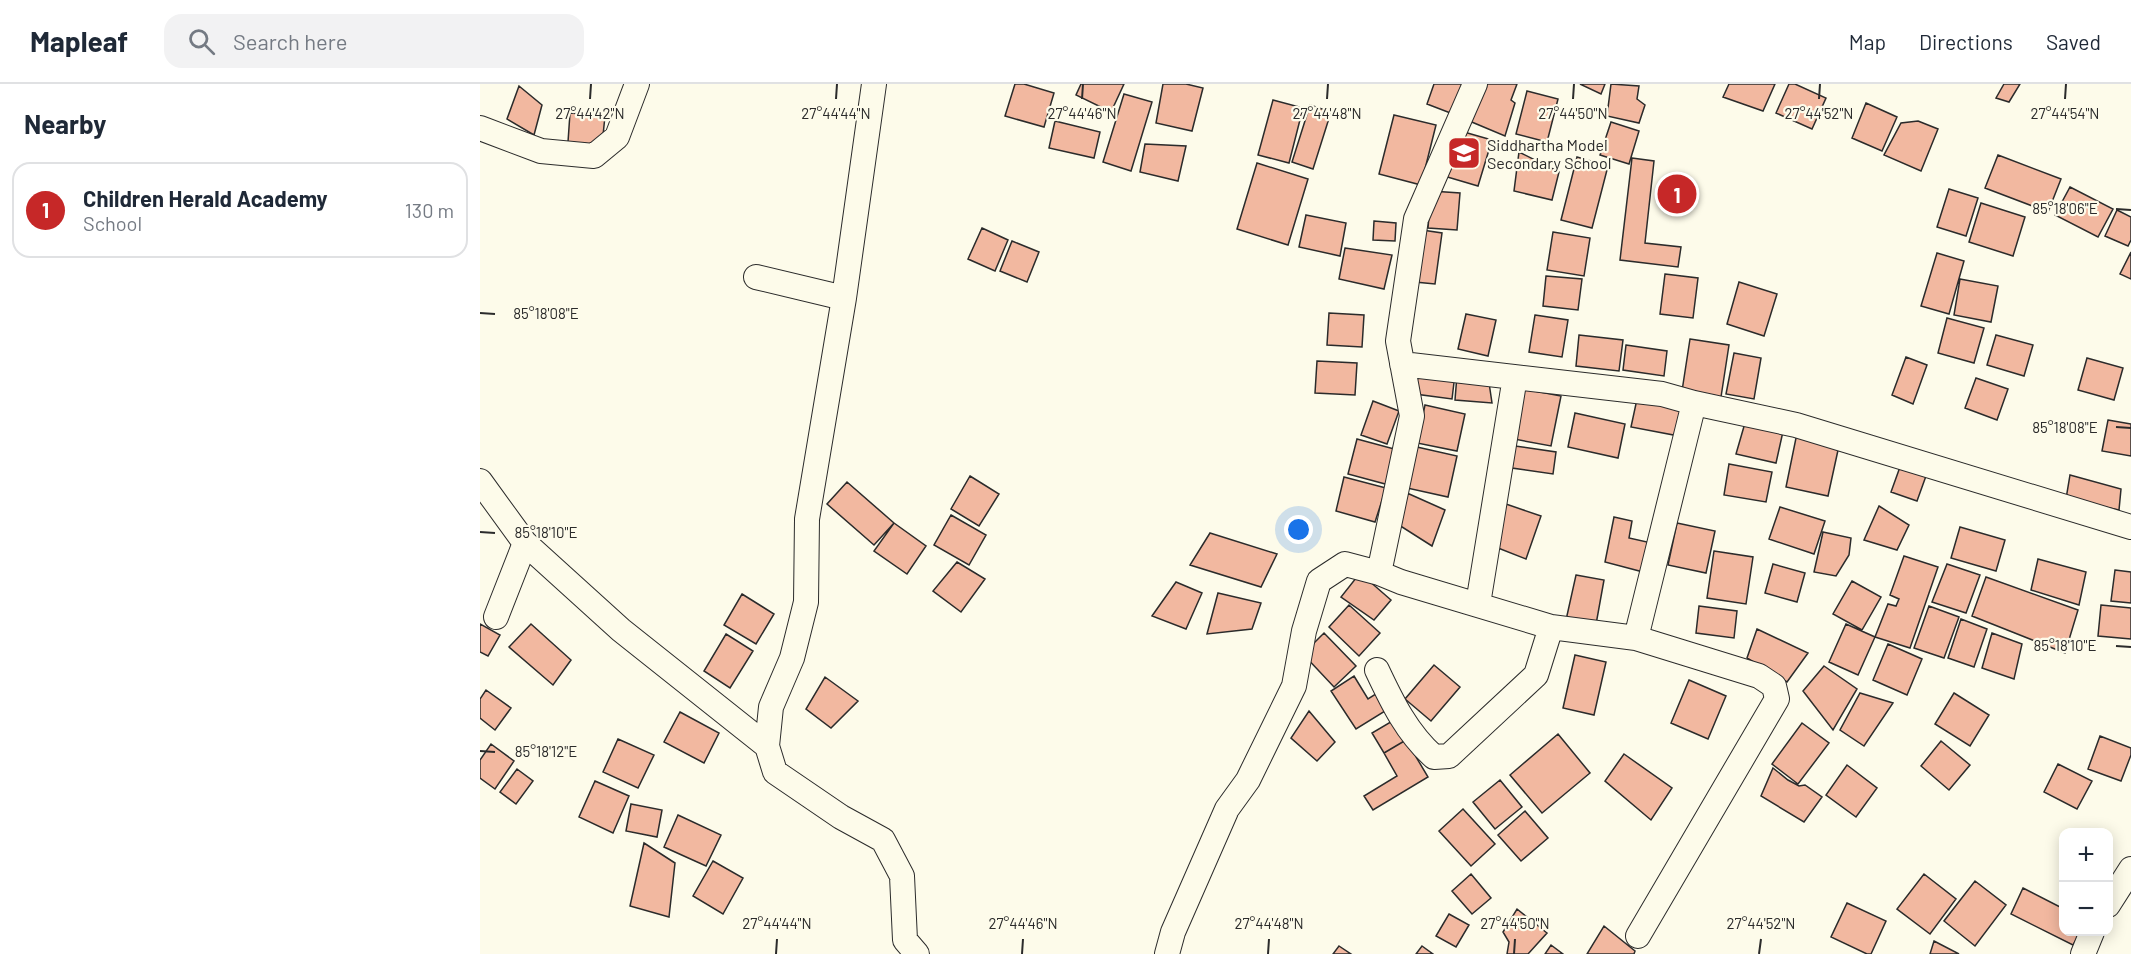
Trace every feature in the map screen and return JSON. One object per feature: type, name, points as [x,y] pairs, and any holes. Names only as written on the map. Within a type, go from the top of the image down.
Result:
[{"type":"street","points":[[480,128],[541,151],[594,156],[617,137],[637,84]]},
{"type":"street","points":[[874,84],[844,298],[807,519],[806,602],[792,658],[771,707],[767,746],[775,772],[841,817],[883,840],[902,876],[905,940],[917,954]]},
{"type":"street","points":[[1379,573],[1412,416],[1398,341],[1416,219],[1475,84]]},
{"type":"street","points":[[756,277],[844,298]]},
{"type":"street","points":[[1402,364],[1662,394],[1796,425],[2131,527]]},
{"type":"street","points":[[1478,604],[1515,377]]},
{"type":"street","points":[[1636,638],[1694,403]]},
{"type":"street","points":[[480,481],[525,543],[621,630],[767,746]]},
{"type":"street","points":[[496,617],[525,543]]},
{"type":"street","points":[[1167,954],[1173,932],[1227,809],[1248,780],[1294,686],[1304,631],[1319,582],[1345,564],[1551,627],[1636,638],[1759,676],[1774,686],[1778,699],[1638,936]]},
{"type":"street","points":[[1377,670],[1398,715],[1422,746],[1434,757],[1449,756],[1536,675],[1551,627]]},
{"type":"street","points":[[2113,898],[2131,869]]},
{"type":"street","points":[[2083,954],[2090,936]]},
{"type":"building","points":[[1015,84],[1024,84],[1054,93],[1044,127],[1005,116]]},
{"type":"building","points":[[1081,84],[1124,84],[1111,112],[1076,95]]},
{"type":"building","points":[[1163,84],[1186,84],[1203,88],[1192,131],[1156,123]]},
{"type":"building","points":[[1434,84],[1464,84],[1453,114],[1427,104]]},
{"type":"building","points":[[1482,84],[1517,84],[1511,100],[1515,103],[1505,136],[1467,120]]},
{"type":"building","points":[[1580,84],[1605,84],[1601,94]]},
{"type":"building","points":[[1611,84],[1639,86],[1637,99],[1645,105],[1639,123],[1607,116]]},
{"type":"building","points":[[1729,84],[1775,84],[1763,111],[1723,97]]},
{"type":"building","points":[[1789,84],[1795,84],[1826,98],[1812,129],[1776,113]]},
{"type":"building","points":[[2004,84],[2020,84],[2009,102],[1996,98]]},
{"type":"building","points":[[519,86],[542,105],[534,135],[507,119]]},
{"type":"building","points":[[1527,91],[1558,99],[1547,142],[1516,134]]},
{"type":"building","points":[[1124,94],[1152,102],[1131,171],[1103,162]]},
{"type":"building","points":[[1273,100],[1303,108],[1289,163],[1258,155]]},
{"type":"building","points":[[1866,103],[1897,117],[1882,151],[1852,138]]},
{"type":"building","points":[[1310,105],[1331,112],[1313,169],[1292,162]]},
{"type":"building","points":[[570,113],[605,116],[602,145],[568,142]]},
{"type":"building","points":[[1394,115],[1436,125],[1421,185],[1379,174]]},
{"type":"building","points":[[1055,121],[1100,132],[1094,158],[1049,148]]},
{"type":"building","points":[[1918,121],[1938,129],[1921,171],[1884,155],[1901,123]]},
{"type":"building","points":[[1611,122],[1639,131],[1629,164],[1600,155]]},
{"type":"building","points":[[1457,130],[1492,140],[1478,186],[1444,176]]},
{"type":"building","points":[[1145,144],[1186,146],[1178,181],[1140,172]]},
{"type":"building","points":[[1519,152],[1559,172],[1552,200],[1514,191]]},
{"type":"building","points":[[1998,155],[2061,179],[2048,212],[1985,188]]},
{"type":"building","points":[[1577,157],[1608,166],[1592,228],[1561,220]]},
{"type":"building","points":[[1632,158],[1654,161],[1645,243],[1681,247],[1678,267],[1620,260]]},
{"type":"building","points":[[1257,163],[1308,179],[1288,245],[1237,229]]},
{"type":"building","points":[[2070,187],[2113,209],[2098,237],[2055,215]]},
{"type":"building","points":[[1949,189],[1978,198],[1966,236],[1937,227]]},
{"type":"building","points":[[1431,191],[1460,193],[1457,230],[1428,228]]},
{"type":"building","points":[[1981,203],[2025,217],[2013,256],[1969,242]]},
{"type":"building","points":[[2117,210],[2131,217],[2131,240],[2128,246],[2105,236]]},
{"type":"building","points":[[1306,215],[1346,223],[1340,256],[1299,247]]},
{"type":"building","points":[[1374,221],[1396,223],[1395,241],[1373,240]]},
{"type":"building","points":[[982,228],[1008,240],[995,271],[968,259]]},
{"type":"building","points":[[1422,230],[1442,233],[1435,284],[1415,282]]},
{"type":"building","points":[[1553,232],[1590,238],[1584,276],[1547,270]]},
{"type":"building","points":[[1012,241],[1039,252],[1027,282],[1000,271]]},
{"type":"building","points":[[1345,248],[1392,255],[1384,289],[1339,279]]},
{"type":"building","points":[[2131,252],[2131,279],[2120,274]]},
{"type":"building","points":[[1937,253],[1964,261],[1949,314],[1921,306]]},
{"type":"building","points":[[1665,274],[1698,278],[1693,318],[1660,314]]},
{"type":"building","points":[[1546,276],[1582,279],[1578,310],[1543,306]]},
{"type":"building","points":[[1960,279],[1998,286],[1991,322],[1954,315]]},
{"type":"building","points":[[1739,282],[1777,294],[1764,336],[1727,324]]},
{"type":"building","points":[[1329,313],[1364,315],[1362,347],[1327,345]]},
{"type":"building","points":[[1466,314],[1496,320],[1488,356],[1458,349]]},
{"type":"building","points":[[1535,315],[1568,320],[1562,357],[1529,352]]},
{"type":"building","points":[[1947,318],[1984,328],[1974,363],[1938,353]]},
{"type":"building","points":[[1579,335],[1623,340],[1619,371],[1576,366]]},
{"type":"building","points":[[1996,335],[2033,345],[2024,376],[1987,365]]},
{"type":"building","points":[[1690,339],[1729,345],[1721,397],[1682,391]]},
{"type":"building","points":[[1626,345],[1667,351],[1664,376],[1623,370]]},
{"type":"building","points":[[1734,353],[1761,358],[1754,399],[1726,394]]},
{"type":"building","points":[[1906,357],[1927,365],[1913,404],[1892,395]]},
{"type":"building","points":[[2087,358],[2123,368],[2114,400],[2078,390]]},
{"type":"building","points":[[1317,361],[1357,363],[1355,395],[1315,393]]},
{"type":"building","points":[[1418,370],[1455,374],[1452,399],[1415,394]]},
{"type":"building","points":[[1457,375],[1488,376],[1492,403],[1455,400]]},
{"type":"building","points":[[1976,378],[2008,389],[1997,420],[1965,408]]},
{"type":"building","points":[[1524,389],[1561,396],[1551,446],[1514,439]]},
{"type":"building","points":[[1637,399],[1684,408],[1679,436],[1631,427]]},
{"type":"building","points":[[1373,401],[1399,411],[1387,444],[1361,435]]},
{"type":"building","points":[[1425,405],[1465,414],[1457,451],[1417,443]]},
{"type":"building","points":[[1575,413],[1625,424],[1618,458],[1568,447]]},
{"type":"building","points":[[1747,416],[1784,427],[1776,463],[1736,454]]},
{"type":"building","points":[[2108,420],[2131,424],[2131,456],[2102,451]]},
{"type":"building","points":[[1797,433],[1840,441],[1828,496],[1786,487]]},
{"type":"building","points":[[1357,439],[1398,450],[1389,485],[1348,474]]},
{"type":"building","points":[[1515,446],[1556,452],[1553,474],[1512,468]]},
{"type":"building","points":[[1417,447],[1457,456],[1448,497],[1407,488]]},
{"type":"building","points":[[1729,464],[1772,472],[1766,502],[1724,495]]},
{"type":"building","points":[[1900,467],[1926,476],[1917,501],[1891,492]]},
{"type":"building","points":[[2070,475],[2121,489],[2119,510],[2066,499]]},
{"type":"building","points":[[970,476],[999,494],[979,526],[951,509]]},
{"type":"building","points":[[1344,477],[1386,488],[1375,522],[1336,511]]},
{"type":"building","points":[[847,482],[894,523],[874,545],[827,504]]},
{"type":"building","points":[[1407,493],[1445,510],[1432,546],[1391,520]]},
{"type":"building","points":[[1503,503],[1541,516],[1526,559],[1498,548]]},
{"type":"building","points":[[1879,506],[1909,525],[1897,550],[1864,540]]},
{"type":"building","points":[[1780,507],[1825,521],[1814,554],[1769,539]]},
{"type":"building","points":[[951,515],[986,535],[969,565],[934,545]]},
{"type":"building","points":[[1614,517],[1632,521],[1629,538],[1656,544],[1647,573],[1605,562]]},
{"type":"building","points":[[894,523],[926,546],[907,574],[874,551]]},
{"type":"building","points":[[1677,523],[1715,531],[1706,573],[1668,565]]},
{"type":"building","points":[[1960,527],[2005,540],[1996,571],[1951,558]]},
{"type":"building","points":[[1823,532],[1851,538],[1849,555],[1836,576],[1814,572]]},
{"type":"building","points":[[1210,533],[1277,554],[1261,587],[1190,565]]},
{"type":"building","points":[[1714,551],[1753,557],[1746,604],[1707,598]]},
{"type":"building","points":[[1904,556],[1938,567],[1910,648],[1875,637],[1888,604],[1896,606],[1899,599],[1890,595]]},
{"type":"building","points":[[2038,559],[2086,572],[2079,605],[2031,590]]},
{"type":"building","points":[[957,562],[985,579],[961,612],[933,591]]},
{"type":"building","points":[[1773,564],[1805,573],[1797,602],[1765,593]]},
{"type":"building","points":[[1947,564],[1980,575],[1966,613],[1932,602]]},
{"type":"building","points":[[2115,570],[2131,572],[2131,603],[2111,601]]},
{"type":"building","points":[[1360,573],[1391,600],[1374,620],[1341,597]]},
{"type":"building","points":[[1576,575],[1604,580],[1595,630],[1566,620]]},
{"type":"building","points":[[1986,577],[2078,610],[2065,653],[1972,616]]},
{"type":"building","points":[[1852,581],[1881,597],[1862,630],[1833,614]]},
{"type":"building","points":[[1176,582],[1202,593],[1186,629],[1152,616]]},
{"type":"building","points":[[1218,593],[1261,603],[1252,629],[1207,634]]},
{"type":"building","points":[[742,594],[774,614],[756,644],[724,625]]},
{"type":"building","points":[[1349,605],[1380,633],[1359,656],[1329,627]]},
{"type":"building","points":[[2101,605],[2131,608],[2131,639],[2098,636]]},
{"type":"building","points":[[1699,606],[1737,611],[1734,638],[1696,633]]},
{"type":"building","points":[[1929,606],[1959,617],[1944,658],[1914,648]]},
{"type":"building","points":[[1961,619],[1987,629],[1974,667],[1948,658]]},
{"type":"building","points":[[480,624],[500,635],[488,656],[480,652]]},
{"type":"building","points":[[531,624],[571,660],[553,685],[509,647]]},
{"type":"building","points":[[1846,624],[1875,637],[1858,675],[1829,662]]},
{"type":"building","points":[[1757,629],[1808,653],[1787,682],[1747,658]]},
{"type":"building","points":[[1324,633],[1356,666],[1334,687],[1303,654]]},
{"type":"building","points":[[1992,633],[2022,644],[2014,679],[1982,668]]},
{"type":"building","points":[[726,634],[753,651],[730,688],[704,671]]},
{"type":"building","points":[[1888,644],[1922,659],[1907,695],[1873,680]]},
{"type":"building","points":[[1575,655],[1606,662],[1594,715],[1563,708]]},
{"type":"building","points":[[1434,665],[1460,687],[1431,721],[1405,699]]},
{"type":"building","points":[[1824,666],[1857,689],[1833,730],[1803,691]]},
{"type":"building","points":[[1354,676],[1368,699],[1382,690],[1390,708],[1356,729],[1331,691]]},
{"type":"building","points":[[825,677],[858,701],[831,728],[806,709]]},
{"type":"building","points":[[1689,680],[1726,696],[1708,739],[1671,723]]},
{"type":"building","points":[[486,690],[511,708],[495,730],[480,718],[480,699]]},
{"type":"building","points":[[1860,693],[1893,703],[1864,746],[1840,730]]},
{"type":"building","points":[[1954,693],[1989,715],[1970,746],[1935,724]]},
{"type":"building","points":[[1309,711],[1335,742],[1317,761],[1291,738]]},
{"type":"building","points":[[680,712],[719,733],[704,763],[664,742]]},
{"type":"building","points":[[1394,720],[1406,740],[1384,753],[1372,733]]},
{"type":"building","points":[[1802,723],[1829,743],[1798,784],[1772,764]]},
{"type":"building","points":[[1558,734],[1590,773],[1542,813],[1510,775]]},
{"type":"building","points":[[2100,736],[2131,748],[2131,755],[2121,781],[2088,769]]},
{"type":"building","points":[[618,739],[654,755],[638,788],[603,772]]},
{"type":"building","points":[[1406,740],[1428,777],[1373,810],[1364,796],[1397,776],[1384,753]]},
{"type":"building","points":[[1941,741],[1970,765],[1949,790],[1921,766]]},
{"type":"building","points":[[491,744],[514,761],[495,789],[480,778],[480,760]]},
{"type":"building","points":[[1624,754],[1672,788],[1651,820],[1605,781]]},
{"type":"building","points":[[2058,764],[2092,781],[2077,809],[2044,792]]},
{"type":"building","points":[[1847,765],[1877,788],[1856,817],[1826,795]]},
{"type":"building","points":[[1773,768],[1788,780],[1799,786],[1805,785],[1822,797],[1804,822],[1761,796]]},
{"type":"building","points":[[517,769],[533,781],[516,804],[500,792]]},
{"type":"building","points":[[1500,780],[1522,807],[1495,829],[1473,802]]},
{"type":"building","points":[[595,781],[629,796],[613,833],[579,817]]},
{"type":"building","points":[[631,804],[662,810],[657,837],[626,831]]},
{"type":"building","points":[[1463,809],[1495,844],[1471,866],[1439,831]]},
{"type":"building","points":[[1525,811],[1548,838],[1521,861],[1498,835]]},
{"type":"building","points":[[678,815],[721,835],[706,866],[664,847]]},
{"type":"building","points":[[644,843],[675,863],[669,917],[630,906]]},
{"type":"building","points":[[713,861],[743,878],[723,914],[693,896]]},
{"type":"building","points":[[1471,874],[1491,898],[1472,914],[1452,891]]},
{"type":"building","points":[[1924,874],[1956,899],[1930,934],[1897,909]]},
{"type":"building","points":[[1975,881],[2006,905],[1975,946],[1944,921]]},
{"type":"building","points":[[2023,888],[2059,906],[2059,936],[2079,936],[2073,945],[2011,914]]},
{"type":"building","points":[[1847,903],[1886,921],[1871,954],[1831,937]]},
{"type":"building","points":[[1517,909],[1547,933],[1528,954],[1507,954],[1509,942],[1503,932]]},
{"type":"building","points":[[1449,914],[1469,925],[1456,947],[1436,936]]},
{"type":"building","points":[[1604,926],[1635,951],[1634,954],[1587,954]]},
{"type":"building","points":[[1934,941],[1959,954],[1930,954]]},
{"type":"building","points":[[1551,945],[1563,954],[1545,954]]},
{"type":"building","points":[[1339,946],[1351,954],[1333,954]]},
{"type":"building","points":[[1422,946],[1433,954],[1416,954]]},
{"type":"place","name":"Siddhartha Model Secondary School","points":[[1464,153]]},
{"type":"place","name":"Children Herald Academy","points":[[1677,194]]}]
